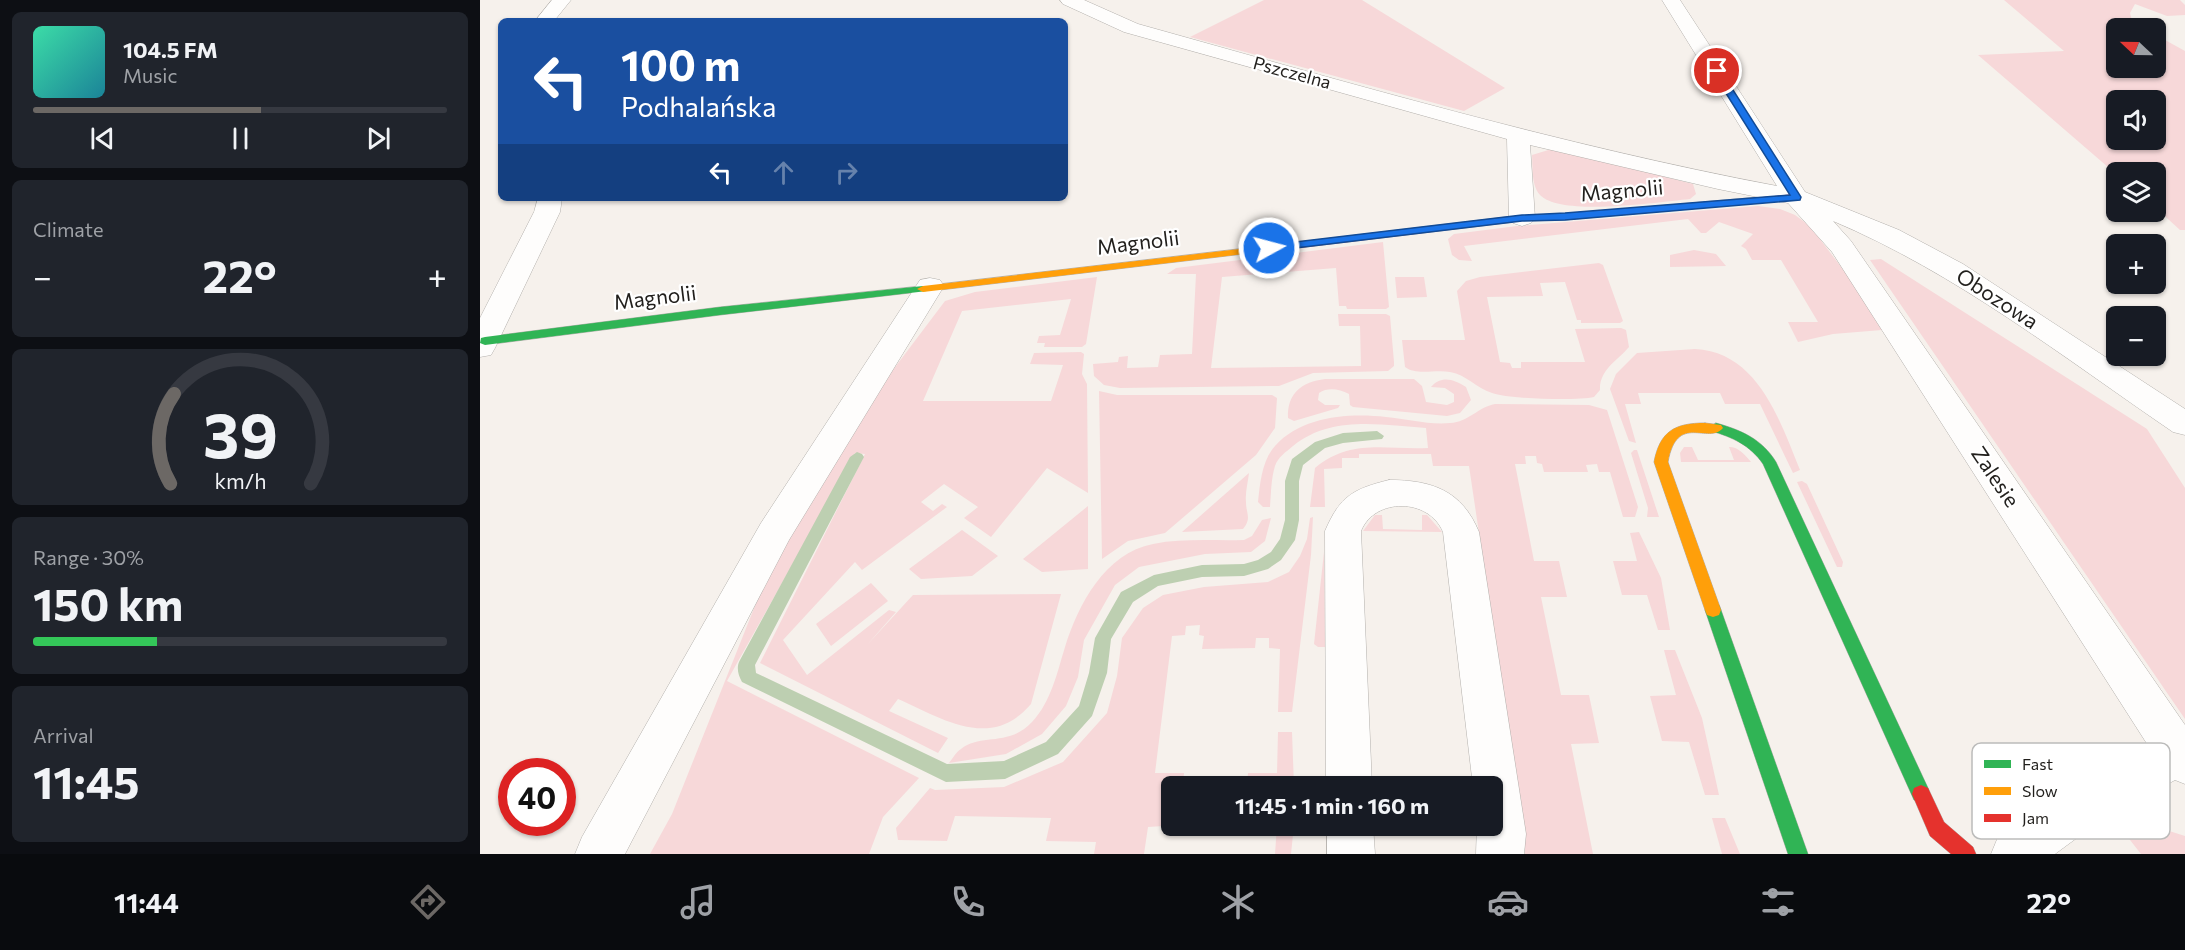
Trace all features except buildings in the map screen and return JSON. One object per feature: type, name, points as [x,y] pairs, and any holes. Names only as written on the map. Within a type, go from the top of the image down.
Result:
[{"type":"street","points":[[547,18],[562,0]]},
{"type":"street","name":"Pszczelna","points":[[1069,0],[1131,28],[1518,135],[1718,182],[1796,197]]},
{"type":"street","name":"Zalesie","points":[[1671,0],[1796,197],[1842,247],[2182,759]]},
{"type":"street","points":[[1518,135],[1522,218]]},
{"type":"street","name":"Magnolii","points":[[483,344],[529,334],[930,286],[1101,269],[1522,218],[1565,217],[1796,197]]},
{"type":"street","name":"Obozowa","points":[[1796,197],[1890,236],[1953,270],[2185,424]]},
{"type":"street","points":[[483,344],[547,212],[549,201]]},
{"type":"street","points":[[599,854],[774,533],[930,286]]},
{"type":"street","points":[[1798,854],[1661,462],[1660,454],[1665,439],[1679,429],[1703,426],[1728,431],[1753,444],[1769,462],[1937,829],[1966,854]]},
{"type":"street","points":[[1349,776],[1345,523],[1357,506],[1376,496],[1410,494],[1431,499],[1451,512],[1461,532],[1494,776]]},
{"type":"street","points":[[1350,836],[1351,854]]},
{"type":"street","points":[[1500,854],[1502,836]]},
{"type":"street","points":[[2015,854],[2036,839]]},
{"type":"shaded area","points":[[1264,0],[1362,0],[1505,88],[1464,111],[1190,37]]},
{"type":"shaded area","points":[[2004,0],[2180,0],[2185,5],[2185,15],[2167,16],[2135,4],[2130,13],[2131,18],[2106,18],[2106,78],[2166,78],[2166,41],[2185,51],[2185,230],[2180,230],[2166,217],[2166,162],[2106,162],[2106,165],[1978,55],[2064,51]]},
{"type":"shaded area","points":[[1555,148],[1693,184],[1696,194],[1690,199],[1634,205],[1589,207],[1551,202],[1537,191],[1533,176],[1532,155]]},
{"type":"shaded area","points":[[1758,206],[1780,209],[1795,215],[1810,226],[1848,276],[1882,330],[1833,334],[1798,342],[1788,322],[1818,322],[1781,260],[1752,260],[1746,249],[1741,246],[1753,234],[1719,222],[1706,233],[1701,233],[1688,219],[1464,246],[1472,261],[1459,260],[1452,255],[1448,239],[1454,234],[1517,226]]},
{"type":"shaded area","points":[[1383,242],[1389,307],[1386,309],[1347,309],[1346,306],[1339,306],[1336,268],[1222,277],[1211,368],[1361,366],[1360,326],[1339,326],[1338,314],[1386,314],[1390,316],[1394,362],[1394,366],[1388,371],[1313,373],[1279,386],[1120,388],[1104,385],[1094,376],[1093,364],[1118,362],[1119,357],[1128,356],[1127,368],[1158,367],[1160,355],[1192,354],[1196,274],[1167,274],[1176,268]]},
{"type":"shaded area","points":[[1694,250],[1716,254],[1726,266],[1670,267],[1670,255]]},
{"type":"shaded area","points":[[1881,259],[2147,429],[2185,488],[2185,719],[1870,260]]},
{"type":"shaded area","points":[[1599,263],[1603,265],[1623,321],[1620,323],[1581,323],[1581,320],[1577,320],[1565,282],[1540,283],[1543,296],[1487,297],[1500,362],[1510,363],[1512,368],[1521,368],[1521,362],[1585,362],[1575,329],[1621,328],[1626,330],[1629,347],[1606,371],[1600,390],[1594,397],[1543,399],[1512,397],[1486,391],[1456,374],[1444,371],[1421,372],[1405,367],[1402,340],[1465,340],[1457,291],[1466,281],[1480,277]]},
{"type":"shaded area","points":[[1097,277],[1086,344],[1082,347],[1044,347],[1045,343],[1037,343],[1039,336],[1060,335],[1071,299],[962,311],[923,401],[1051,401],[1063,365],[1030,364],[1034,353],[1081,352],[1084,354],[1082,374],[1087,384],[1088,493],[1047,468],[991,537],[964,518],[978,507],[944,484],[921,502],[933,511],[942,504],[947,507],[862,570],[855,562],[783,640],[807,675],[889,610],[896,612],[867,645],[913,595],[1061,594],[1031,704],[1016,718],[1000,726],[983,728],[966,727],[949,722],[898,699],[889,711],[948,738],[938,753],[760,663],[865,454],[855,453],[727,681],[919,778],[883,817],[869,854],[650,854],[672,814],[784,533],[868,403],[945,301],[975,292]]},
{"type":"shaded area","points":[[1395,277],[1424,277],[1427,297],[1397,298]]},
{"type":"shaded area","points":[[1695,349],[1717,353],[1735,362],[1751,376],[1775,411],[1800,470],[1793,473],[1760,404],[1725,404],[1720,393],[1638,393],[1641,404],[1625,404],[1636,443],[1629,441],[1610,389],[1616,374],[1637,353]]},
{"type":"shaded area","points":[[1325,379],[1414,379],[1422,386],[1426,402],[1447,405],[1454,402],[1454,394],[1445,388],[1431,387],[1439,381],[1448,380],[1466,387],[1471,400],[1460,413],[1447,416],[1353,407],[1350,405],[1349,394],[1330,389],[1319,393],[1318,400],[1325,405],[1340,405],[1338,408],[1294,421],[1288,418],[1288,409],[1293,395],[1309,383]]},
{"type":"shaded area","points":[[1099,391],[1117,395],[1272,395],[1277,398],[1275,428],[1256,455],[1165,533],[1128,541],[1102,559]]},
{"type":"shaded area","points":[[1495,404],[1589,405],[1607,410],[1638,507],[1635,517],[1623,517],[1610,472],[1599,472],[1597,464],[1586,465],[1588,472],[1544,472],[1542,464],[1537,463],[1536,456],[1525,456],[1526,464],[1515,464],[1534,561],[1559,561],[1567,597],[1541,597],[1561,695],[1589,695],[1599,743],[1571,744],[1593,854],[1525,854],[1469,466],[1433,466],[1431,454],[1359,454],[1359,458],[1342,458],[1342,468],[1324,469],[1325,507],[1310,507],[1315,468],[1342,452],[1369,448],[1428,448],[1426,428],[1374,424],[1340,426],[1308,436],[1282,455],[1274,471],[1270,507],[1263,507],[1258,502],[1262,472],[1267,458],[1275,446],[1299,428],[1327,419],[1357,416],[1450,423],[1463,420]]},
{"type":"shaded area","points":[[1684,447],[1692,447],[1698,460],[1734,460],[1729,447],[1733,447],[1751,462],[1681,462],[1680,453]]},
{"type":"shaded area","points":[[1637,450],[1659,517],[1647,517],[1648,508],[1631,453]]},
{"type":"shaded area","points":[[1249,473],[1246,491],[1248,519],[1243,529],[1182,532]]},
{"type":"shaded area","points":[[1802,481],[1807,484],[1843,562],[1842,567],[1837,567],[1797,482]]},
{"type":"shaded area","points":[[1088,506],[1088,569],[1042,572],[1023,559]]},
{"type":"shaded area","points":[[1375,515],[1382,515],[1383,529],[1422,530],[1422,515],[1427,515],[1442,532],[1363,531]]},
{"type":"shaded area","points":[[1313,517],[1311,555],[1292,712],[1278,712],[1280,649],[1269,648],[1269,638],[1256,638],[1255,648],[1202,649],[1204,636],[1199,635],[1200,625],[1186,626],[1185,635],[1172,636],[1155,773],[1184,773],[1184,776],[1161,776],[1161,826],[1148,827],[1144,854],[1094,854],[1096,842],[1046,841],[1051,818],[955,816],[947,841],[898,840],[896,828],[930,788],[935,790],[1004,787],[1063,762],[1107,713],[1117,676],[1122,638],[1143,608],[1163,595],[1204,587],[1268,582],[1289,572],[1300,556],[1307,539],[1310,518]]},
{"type":"shaded area","points":[[1271,518],[1265,541],[1251,552],[1205,554],[1139,567],[1115,585],[1084,640],[1078,677],[1066,706],[1042,734],[1006,754],[949,763],[969,744],[1014,735],[1023,730],[1039,714],[1049,696],[1077,614],[1107,569],[1121,558],[1136,549],[1164,542],[1244,540],[1252,536],[1262,520]]},
{"type":"shaded area","points":[[962,530],[998,556],[972,576],[921,579],[909,569]]},
{"type":"shaded area","points":[[1639,532],[1661,578],[1670,630],[1658,630],[1647,595],[1622,595],[1613,561],[1637,561],[1630,533]]},
{"type":"shaded area","points":[[1324,552],[1325,647],[1318,647],[1314,644]]},
{"type":"shaded area","points":[[871,583],[888,601],[831,646],[816,624]]},
{"type":"shaded area","points":[[1664,650],[1675,650],[1702,718],[1719,795],[1705,795],[1689,742],[1662,741],[1650,696],[1676,695]]},
{"type":"shaded area","points":[[1278,732],[1292,732],[1294,776],[1248,776],[1248,773],[1277,773]]},
{"type":"shaded area","points":[[1712,818],[1725,818],[1740,854],[1722,854]]},
{"type":"shaded area","points":[[2170,831],[2185,836],[2185,854],[2141,854],[2129,839],[2170,839]]},
{"type":"shaded area","points":[[1276,836],[1293,836],[1291,854],[1275,854]]},
{"type":"waterway","points":[[857,457],[746,665],[748,677],[946,773],[1005,770],[1052,748],[1086,710],[1098,673],[1103,638],[1127,597],[1154,581],[1202,571],[1244,570],[1263,565],[1276,556],[1287,540],[1292,520],[1292,481],[1297,463],[1320,445],[1343,438],[1377,436]]},
{"type":"traffic: fast","points":[[485,341],[720,311],[923,289]]},
{"type":"traffic: fast","points":[[1716,428],[1746,439],[1769,462],[1921,794]]},
{"type":"traffic: fast","points":[[1713,610],[1798,854]]},
{"type":"traffic: slow","points":[[923,289],[1265,249]]},
{"type":"traffic: slow","points":[[1713,610],[1661,462],[1667,442],[1678,431],[1695,427],[1716,428]]},
{"type":"traffic: jam","points":[[1265,249],[1522,218],[1565,217],[1796,197]]},
{"type":"traffic: jam","points":[[1921,794],[1937,829],[1966,854]]},
{"type":"route","points":[[1269,248],[1522,218],[1565,217],[1796,197],[1717,71]]}]
